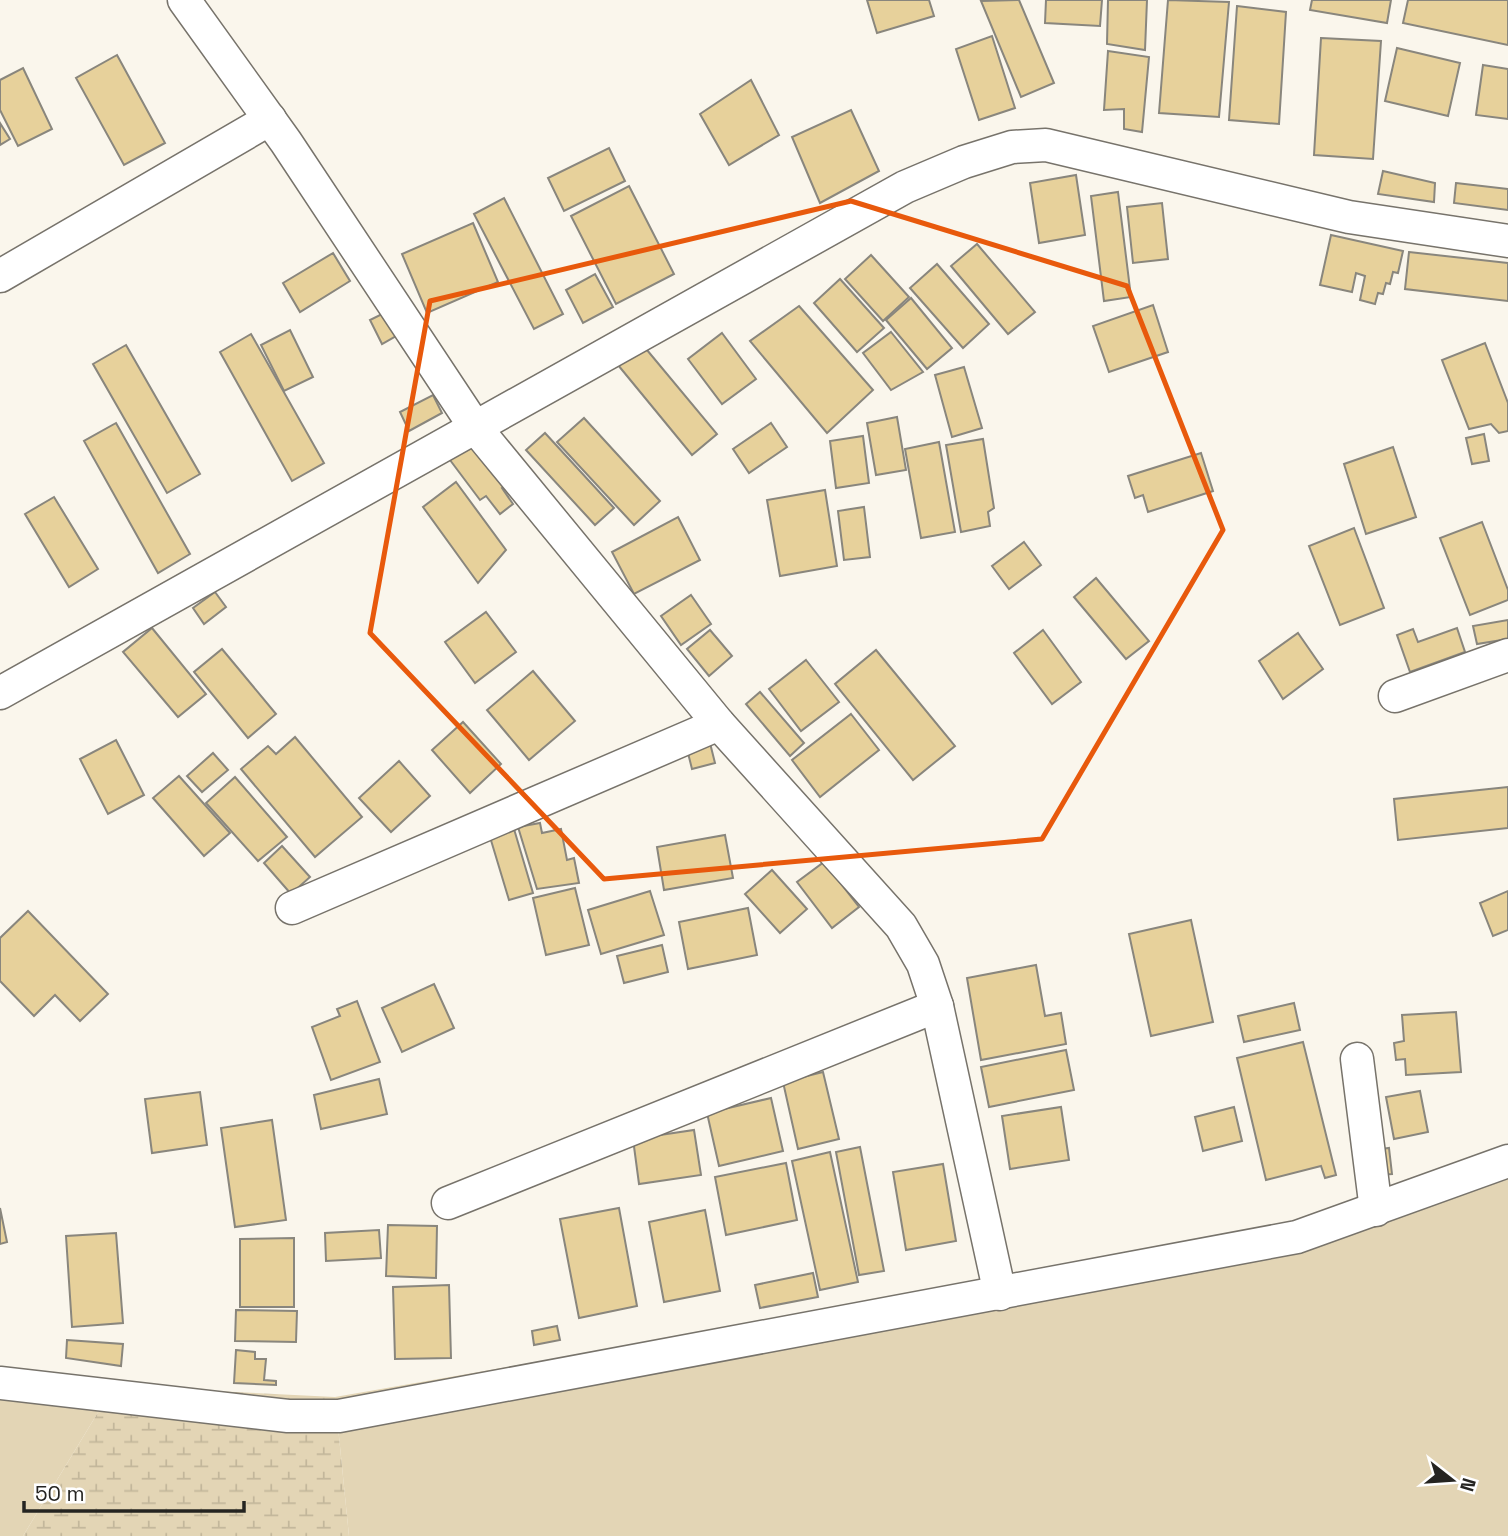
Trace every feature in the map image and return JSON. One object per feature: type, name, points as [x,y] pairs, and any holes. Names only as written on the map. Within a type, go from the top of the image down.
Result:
[{"type":"street","points":[[184,0],[270,119],[475,427],[719,724],[901,926],[923,964],[936,1006],[1000,1294]]},
{"type":"street","points":[[0,276],[270,119]]},
{"type":"street","points":[[0,693],[905,187],[964,162],[1012,147],[1045,145],[1349,217],[1508,241]]},
{"type":"street","points":[[1395,696],[1508,655]]},
{"type":"street","points":[[292,908],[719,724]]},
{"type":"street","points":[[447,1203],[936,1006]]},
{"type":"street","points":[[1357,1059],[1376,1210]]},
{"type":"street","points":[[0,1383],[288,1416],[339,1416],[1297,1237],[1508,1161]]},
{"type":"highlighted area","points":[[851,201],[1127,286],[1223,530],[1042,839],[604,879],[370,633],[430,301]]},
{"type":"green space","points":[[1508,1157],[1508,1536],[349,1536],[335,1397],[1344,1221]]},
{"type":"green space","points":[[0,1380],[114,1386],[23,1536],[0,1536]]},
{"type":"green space","points":[[114,1386],[335,1397],[349,1536],[23,1536]]},
{"type":"building","points":[[867,0],[929,0],[934,16],[877,33]]},
{"type":"building","points":[[1019,0],[1054,83],[1021,97],[981,1]]},
{"type":"building","points":[[1046,0],[1102,0],[1100,26],[1045,23]]},
{"type":"building","points":[[1108,0],[1147,0],[1145,50],[1107,44]]},
{"type":"building","points":[[1168,0],[1229,2],[1219,117],[1159,113]]},
{"type":"building","points":[[1312,0],[1391,0],[1387,23],[1310,10]]},
{"type":"building","points":[[1408,0],[1508,0],[1508,45],[1403,23]]},
{"type":"building","points":[[1237,6],[1286,12],[1279,124],[1229,120]]},
{"type":"building","points":[[992,36],[1015,108],[979,120],[956,49]]},
{"type":"building","points":[[1321,38],[1381,41],[1373,159],[1314,155]]},
{"type":"building","points":[[1397,48],[1460,63],[1448,116],[1385,101]]},
{"type":"building","points":[[1108,51],[1149,57],[1142,132],[1124,129],[1124,109],[1104,110]]},
{"type":"building","points":[[117,55],[165,143],[124,165],[76,78]]},
{"type":"building","points":[[1483,65],[1508,69],[1508,119],[1476,115]]},
{"type":"building","points":[[23,68],[52,129],[18,146],[0,110],[0,80]]},
{"type":"building","points":[[751,80],[779,135],[729,165],[700,114]]},
{"type":"building","points":[[851,110],[879,171],[820,203],[792,137]]},
{"type":"building","points":[[0,123],[10,139],[0,145]]},
{"type":"building","points":[[609,148],[625,181],[564,211],[548,178]]},
{"type":"building","points":[[1383,171],[1435,183],[1434,202],[1378,194]]},
{"type":"building","points":[[1076,175],[1085,235],[1039,243],[1030,183]]},
{"type":"building","points":[[1456,183],[1508,189],[1508,210],[1454,203]]},
{"type":"building","points":[[629,186],[674,274],[616,304],[571,216]]},
{"type":"building","points":[[1118,192],[1131,297],[1104,301],[1091,196]]},
{"type":"building","points":[[504,198],[563,314],[534,329],[474,214]]},
{"type":"building","points":[[1162,203],[1168,259],[1133,263],[1127,207]]},
{"type":"building","points":[[473,223],[498,282],[427,313],[402,254]]},
{"type":"building","points":[[1331,235],[1403,251],[1398,273],[1393,272],[1390,284],[1386,283],[1383,294],[1378,293],[1375,304],[1360,300],[1365,276],[1356,273],[1352,292],[1320,285]]},
{"type":"building","points":[[977,244],[1035,312],[1008,334],[951,266]]},
{"type":"building","points":[[1409,252],[1508,263],[1508,301],[1405,289]]},
{"type":"building","points":[[333,253],[350,281],[300,312],[283,283]]},
{"type":"building","points":[[871,255],[909,297],[883,321],[845,279]]},
{"type":"building","points":[[937,264],[989,324],[963,348],[910,288]]},
{"type":"building","points":[[595,274],[613,307],[583,323],[566,290]]},
{"type":"building","points":[[840,279],[884,328],[857,352],[814,303]]},
{"type":"building","points":[[911,298],[952,348],[927,369],[886,320]]},
{"type":"building","points":[[1153,305],[1168,352],[1109,372],[1093,326]]},
{"type":"building","points":[[799,306],[873,390],[827,433],[750,341]]},
{"type":"building","points":[[384,313],[396,336],[382,344],[370,320]]},
{"type":"building","points":[[290,330],[313,377],[284,391],[261,345]]},
{"type":"building","points":[[891,332],[923,372],[891,390],[863,353]]},
{"type":"building","points":[[722,333],[756,379],[722,404],[688,359]]},
{"type":"building","points":[[251,334],[324,463],[292,481],[220,352]]},
{"type":"building","points":[[1485,343],[1508,403],[1508,431],[1499,433],[1491,424],[1469,429],[1442,360]]},
{"type":"building","points":[[642,344],[717,434],[692,455],[618,365]]},
{"type":"building","points":[[126,345],[200,474],[167,493],[93,364]]},
{"type":"building","points":[[964,367],[982,428],[952,437],[935,375]]},
{"type":"building","points":[[433,395],[442,413],[409,431],[400,412]]},
{"type":"building","points":[[897,417],[906,470],[876,475],[867,423]]},
{"type":"building","points":[[584,418],[660,501],[634,525],[557,442]]},
{"type":"building","points":[[116,423],[190,554],[158,573],[84,441]]},
{"type":"building","points":[[771,423],[787,447],[749,473],[733,449]]},
{"type":"building","points":[[545,433],[614,508],[595,525],[526,450]]},
{"type":"building","points":[[1484,434],[1489,461],[1472,464],[1466,438]]},
{"type":"building","points":[[863,436],[869,483],[836,488],[830,441]]},
{"type":"building","points":[[983,439],[994,508],[988,512],[990,526],[961,532],[946,445]]},
{"type":"building","points":[[939,442],[955,532],[921,538],[905,449]]},
{"type":"building","points":[[472,443],[505,486],[502,488],[513,504],[500,514],[486,496],[480,500],[450,460]]},
{"type":"building","points":[[1393,447],[1416,517],[1366,534],[1344,464]]},
{"type":"building","points":[[1201,453],[1213,491],[1148,512],[1143,495],[1135,498],[1128,476]]},
{"type":"building","points":[[456,482],[506,550],[478,583],[423,507]]},
{"type":"building","points":[[825,490],[837,566],[780,576],[767,500]]},
{"type":"building","points":[[54,497],[98,569],[69,587],[25,514]]},
{"type":"building","points":[[864,507],[870,557],[844,560],[838,511]]},
{"type":"building","points":[[678,517],[700,560],[634,594],[612,552]]},
{"type":"building","points":[[1482,522],[1508,590],[1508,600],[1470,615],[1440,538]]},
{"type":"building","points":[[1354,528],[1384,608],[1340,625],[1309,546]]},
{"type":"building","points":[[1024,542],[1041,565],[1009,589],[992,566]]},
{"type":"building","points":[[1096,578],[1149,641],[1126,659],[1074,597]]},
{"type":"building","points":[[215,592],[226,607],[204,624],[193,608]]},
{"type":"building","points":[[691,595],[711,624],[681,645],[661,616]]},
{"type":"building","points":[[486,612],[516,652],[475,683],[445,642]]},
{"type":"building","points":[[1508,620],[1508,639],[1477,644],[1473,626]]},
{"type":"building","points":[[152,628],[206,694],[178,717],[123,652]]},
{"type":"building","points":[[1457,628],[1465,652],[1410,672],[1397,635],[1413,629],[1418,642]]},
{"type":"building","points":[[710,630],[732,656],[709,676],[687,649]]},
{"type":"building","points":[[1043,630],[1081,682],[1052,704],[1014,653]]},
{"type":"building","points":[[1298,633],[1323,669],[1283,699],[1259,661]]},
{"type":"building","points":[[222,649],[276,714],[248,738],[194,672]]},
{"type":"building","points":[[876,650],[955,746],[913,780],[835,684]]},
{"type":"building","points":[[806,660],[839,702],[801,731],[769,689]]},
{"type":"building","points":[[533,671],[575,721],[529,760],[487,710]]},
{"type":"building","points":[[760,692],[804,743],[790,756],[746,704]]},
{"type":"building","points":[[851,714],[879,750],[820,797],[792,760]]},
{"type":"building","points":[[463,722],[501,764],[470,793],[432,750]]},
{"type":"building","points":[[295,737],[362,817],[315,857],[241,769],[268,746],[276,754]]},
{"type":"building","points":[[116,740],[144,795],[108,814],[80,759]]},
{"type":"building","points":[[710,743],[715,763],[692,769],[687,749]]},
{"type":"building","points":[[213,753],[228,770],[202,792],[187,776]]},
{"type":"building","points":[[399,761],[430,796],[391,832],[359,798]]},
{"type":"building","points":[[179,776],[230,833],[204,856],[153,798]]},
{"type":"building","points":[[235,777],[287,837],[258,861],[206,803]]},
{"type":"building","points":[[1508,787],[1508,828],[1398,840],[1394,799]]},
{"type":"building","points":[[540,823],[542,833],[561,829],[567,860],[574,858],[579,883],[537,889],[518,827]]},
{"type":"building","points":[[514,829],[533,893],[509,900],[490,837]]},
{"type":"building","points":[[725,835],[733,878],[664,890],[657,847]]},
{"type":"building","points":[[282,846],[310,877],[291,894],[264,863]]},
{"type":"building","points":[[824,862],[859,907],[832,928],[797,882]]},
{"type":"building","points":[[772,870],[807,909],[780,933],[745,894]]},
{"type":"building","points":[[575,888],[589,945],[546,955],[533,898]]},
{"type":"building","points":[[650,891],[664,935],[601,954],[588,910]]},
{"type":"building","points":[[1508,891],[1508,930],[1493,936],[1480,903]]},
{"type":"building","points":[[748,908],[757,955],[688,969],[679,922]]},
{"type":"building","points":[[28,911],[108,994],[80,1021],[55,995],[34,1016],[0,981],[0,938]]},
{"type":"building","points":[[1191,920],[1213,1022],[1151,1036],[1129,934]]},
{"type":"building","points":[[662,945],[668,972],[624,983],[617,956]]},
{"type":"building","points":[[1036,965],[1045,1016],[1061,1013],[1066,1044],[981,1060],[967,978]]},
{"type":"building","points":[[434,984],[454,1028],[402,1052],[382,1008]]},
{"type":"building","points":[[357,1001],[380,1062],[331,1080],[312,1027],[340,1016],[337,1009]]},
{"type":"building","points":[[1294,1003],[1300,1030],[1244,1042],[1238,1016]]},
{"type":"building","points":[[1456,1012],[1461,1072],[1406,1075],[1405,1059],[1396,1060],[1394,1043],[1404,1041],[1402,1015]]},
{"type":"building","points":[[1303,1042],[1336,1175],[1325,1178],[1321,1166],[1266,1180],[1237,1058]]},
{"type":"building","points":[[1066,1050],[1074,1090],[989,1107],[981,1067]]},
{"type":"building","points":[[823,1072],[839,1139],[798,1149],[783,1082]]},
{"type":"building","points":[[379,1079],[387,1114],[321,1129],[314,1095]]},
{"type":"building","points":[[1420,1091],[1428,1132],[1394,1139],[1386,1097]]},
{"type":"building","points":[[200,1092],[207,1145],[152,1153],[145,1099]]},
{"type":"building","points":[[771,1098],[783,1151],[719,1166],[707,1113]]},
{"type":"building","points":[[1061,1107],[1069,1160],[1010,1169],[1002,1116]]},
{"type":"building","points":[[1234,1107],[1242,1141],[1203,1151],[1195,1117]]},
{"type":"building","points":[[272,1120],[286,1220],[235,1227],[221,1128]]},
{"type":"building","points":[[694,1130],[701,1175],[639,1184],[633,1139]]},
{"type":"building","points":[[860,1147],[884,1271],[859,1275],[836,1152]]},
{"type":"building","points":[[1389,1148],[1392,1174],[1377,1175],[1374,1150]]},
{"type":"building","points":[[830,1152],[858,1282],[820,1290],[792,1161]]},
{"type":"building","points":[[786,1163],[797,1220],[726,1235],[715,1177]]},
{"type":"building","points":[[943,1164],[956,1241],[906,1250],[893,1172]]},
{"type":"building","points":[[0,1208],[7,1242],[0,1244]]},
{"type":"building","points":[[619,1208],[637,1306],[579,1318],[560,1219]]},
{"type":"building","points":[[705,1210],[720,1291],[664,1302],[649,1222]]},
{"type":"building","points":[[388,1225],[437,1226],[436,1278],[386,1276]]},
{"type":"building","points":[[379,1230],[381,1258],[326,1261],[325,1233]]},
{"type":"building","points":[[116,1233],[123,1323],[72,1327],[66,1236]]},
{"type":"building","points":[[294,1238],[294,1307],[240,1307],[240,1239]]},
{"type":"building","points":[[813,1273],[818,1297],[760,1308],[755,1285]]},
{"type":"building","points":[[449,1285],[451,1358],[395,1359],[393,1287]]},
{"type":"building","points":[[236,1310],[297,1311],[296,1342],[235,1341]]},
{"type":"building","points":[[557,1326],[560,1340],[534,1345],[532,1331]]},
{"type":"building","points":[[67,1340],[123,1344],[121,1366],[66,1358]]},
{"type":"building","points":[[236,1350],[255,1352],[255,1359],[266,1359],[264,1380],[276,1381],[276,1385],[234,1383]]}]
